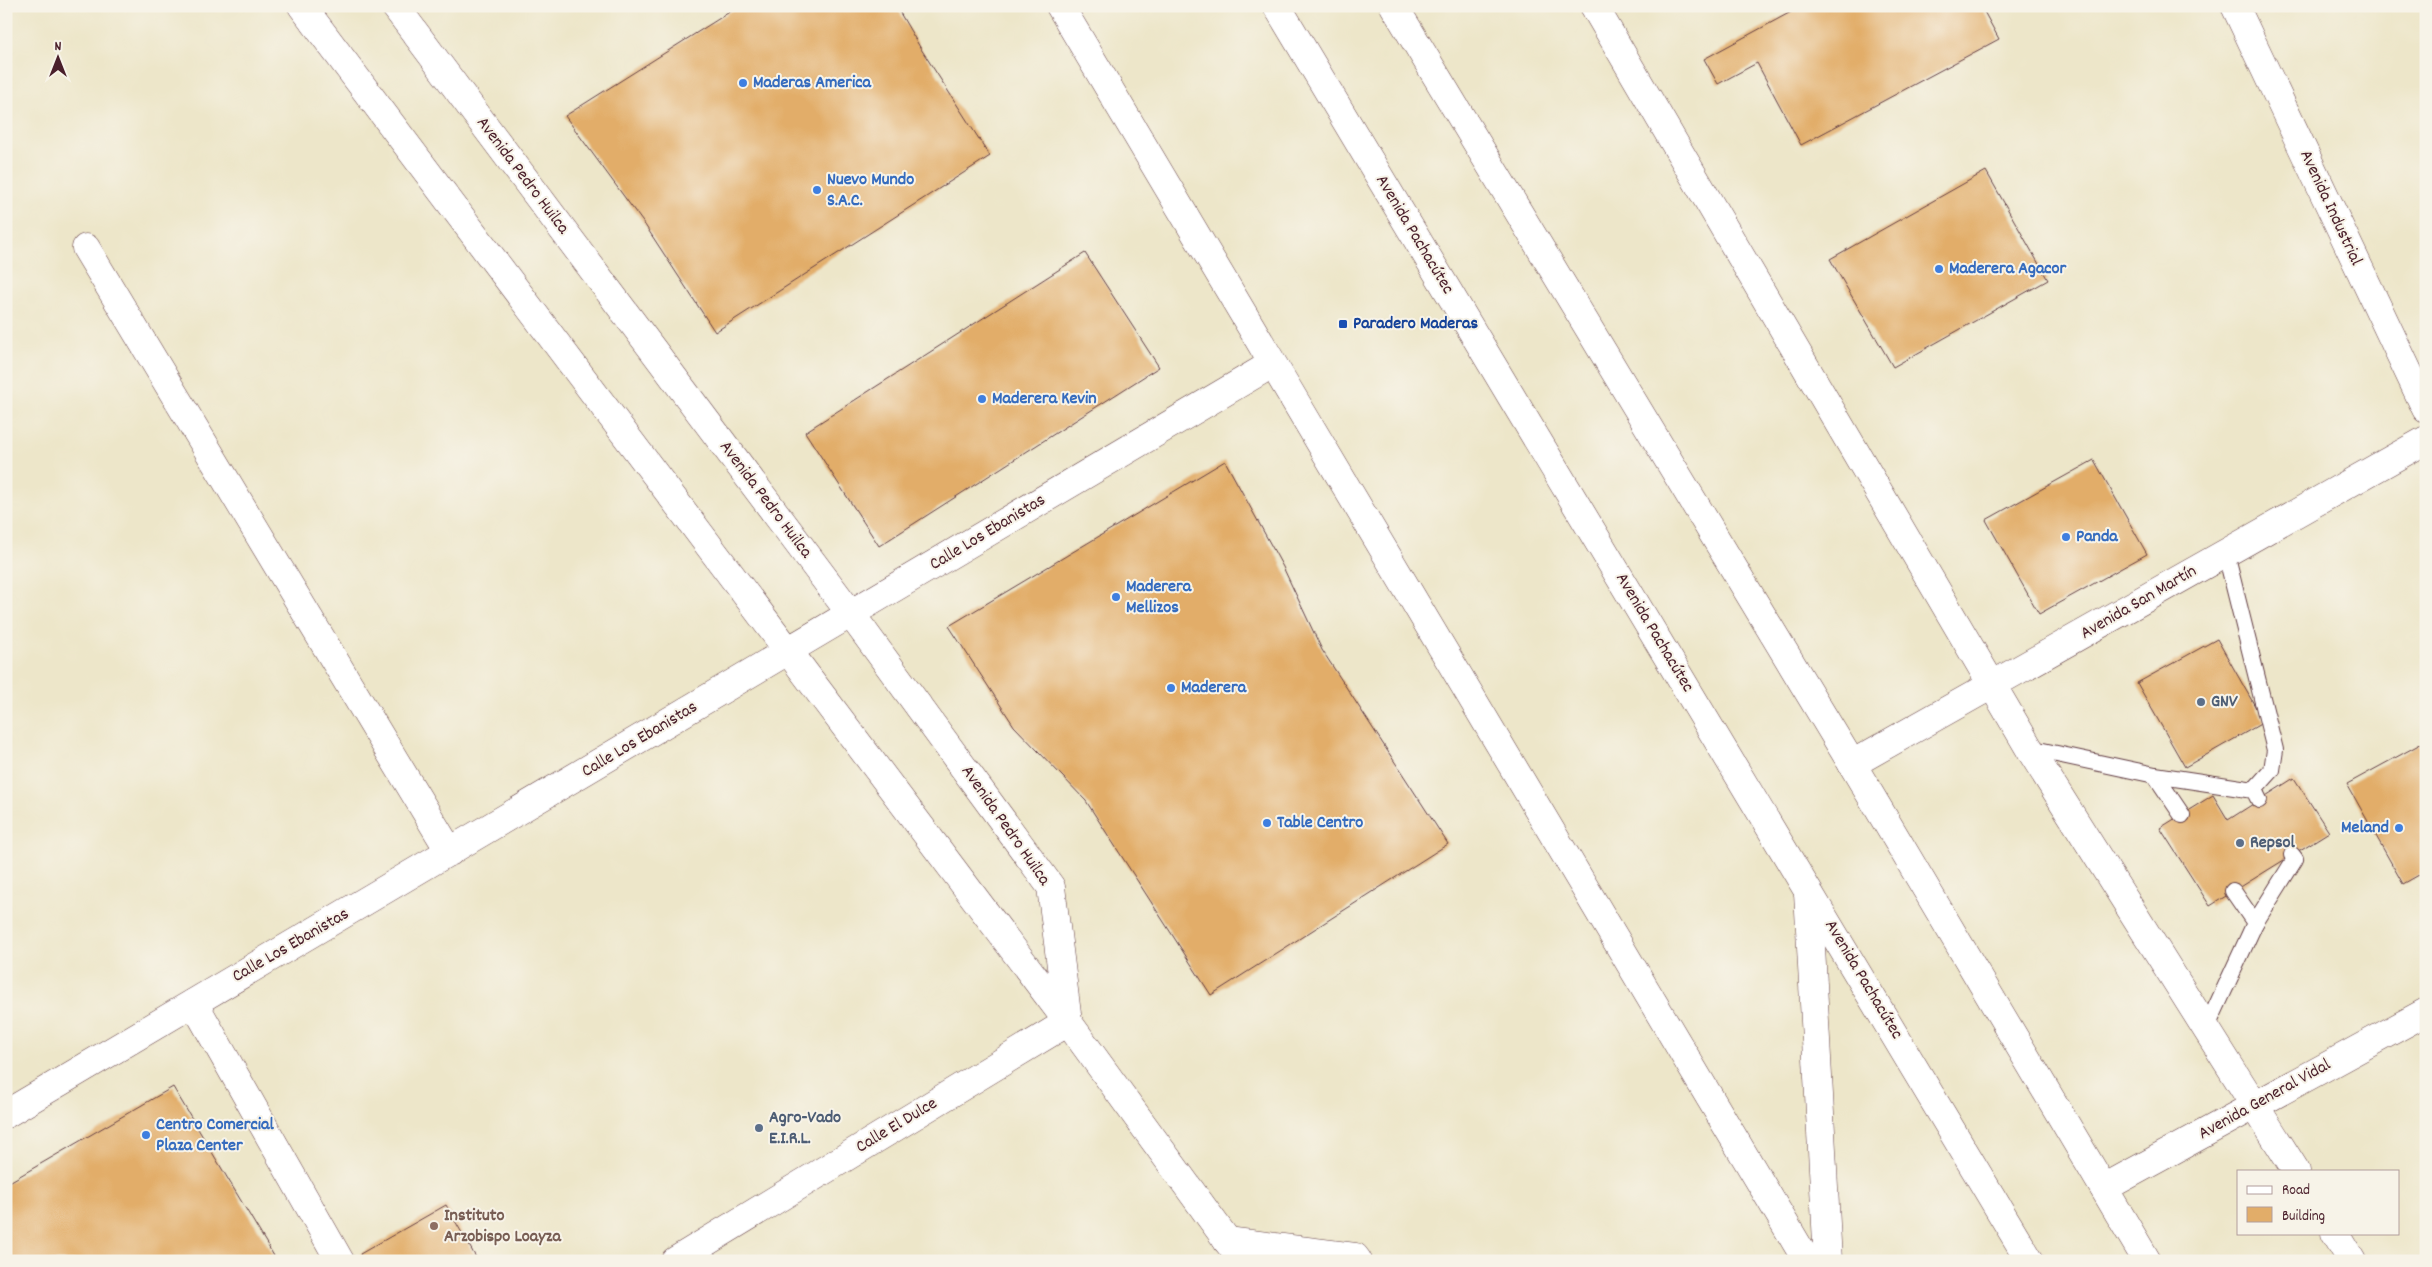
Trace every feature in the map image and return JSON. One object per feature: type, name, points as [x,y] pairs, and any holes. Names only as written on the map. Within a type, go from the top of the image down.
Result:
[{"type":"street","points":[[302,6],[787,652],[1068,1022],[1235,1251],[1355,1257],[1358,1261]]},
{"type":"street","name":"Avenida Pedro Huilca","points":[[395,6],[852,614],[1051,887],[1068,1022]]},
{"type":"street","points":[[1060,6],[1807,1261]]},
{"type":"street","name":"Avenida Pachacútec","points":[[1277,6],[2030,1261]]},
{"type":"street","points":[[1394,6],[1852,764],[2147,1261]]},
{"type":"street","points":[[1594,6],[2029,748],[2295,1170]]},
{"type":"street","name":"Avenida Industrial","points":[[2235,6],[2426,409]]},
{"type":"street","points":[[86,248],[450,852]]},
{"type":"street","name":"Calle Los Ebanistas","points":[[6,1114],[1272,364]]},
{"type":"street","name":"Avenida San Martín","points":[[1852,764],[2426,440]]},
{"type":"street","points":[[1807,888],[1828,1261]]},
{"type":"street","points":[[194,1003],[340,1261]]},
{"type":"street","name":"Avenida General Vidal","points":[[2104,1188],[2426,1012]]},
{"type":"street","name":"Calle El Dulce","points":[[675,1261],[1068,1022]]},
{"type":"street","points":[[2336,1234],[2352,1261]]},
{"type":"lane","points":[[2029,748],[2256,795],[2272,770],[2275,750],[2226,554]]},
{"type":"lane","points":[[2155,775],[2182,815]]},
{"type":"lane","points":[[2206,1029],[2255,923],[2295,860],[2292,855]]},
{"type":"lane","points":[[2234,891],[2255,923]]},
{"type":"building","points":[[739,6],[896,6],[921,49],[990,156],[715,332],[645,225],[565,116]]},
{"type":"building","points":[[1802,6],[1981,6],[1999,39],[1801,145],[1757,63],[1718,84],[1704,59]]},
{"type":"building","name":"Maderera Agacor","points":[[1986,171],[2048,280],[1893,367],[1830,259]]},
{"type":"building","name":"Maderera Kevin","points":[[1085,253],[1159,367],[879,546],[805,432]]},
{"type":"building","name":"Panda","points":[[2094,460],[2147,554],[2039,614],[1986,520]]},
{"type":"building","points":[[1225,461],[1283,567],[1322,650],[1448,844],[1211,995],[1086,801],[1014,726],[949,626]]},
{"type":"building","name":"GNV","points":[[2217,639],[2264,722],[2185,767],[2137,683]]},
{"type":"building","name":"Meland","points":[[2426,741],[2426,871],[2403,884],[2347,784]]},
{"type":"building","name":"Repsol","points":[[2294,778],[2329,832],[2210,906],[2160,828],[2213,795],[2228,820]]},
{"type":"building","name":"Centro Comercial Plaza Center","points":[[173,1087],[277,1261],[6,1261],[6,1184]]},
{"type":"building","name":"Instituto Arzobispo Loayza","points":[[446,1205],[478,1261],[364,1261],[360,1254]]},
{"type":"place","name":"Maderas America","points":[[743,83]]},
{"type":"place","name":"Nuevo Mundo S.A.C.","points":[[817,190]]},
{"type":"place","name":"Maderera Agacor","points":[[1939,269]]},
{"type":"place","name":"Paradero Maderas","points":[[1343,324]]},
{"type":"place","name":"Maderera Kevin","points":[[982,399]]},
{"type":"place","name":"Panda","points":[[2066,537]]},
{"type":"place","name":"Maderera Mellizos","points":[[1116,597]]},
{"type":"place","name":"Maderera","points":[[1171,688]]},
{"type":"place","name":"GNV","points":[[2201,702]]},
{"type":"place","name":"Table Centro","points":[[1267,823]]},
{"type":"place","name":"Meland","points":[[2399,828]]},
{"type":"place","name":"Repsol","points":[[2240,843]]},
{"type":"place","name":"Agro-Vado E.I.R.L.","points":[[759,1128]]},
{"type":"place","name":"Centro Comercial Plaza Center","points":[[146,1135]]},
{"type":"place","name":"Instituto Arzobispo Loayza","points":[[434,1226]]}]
